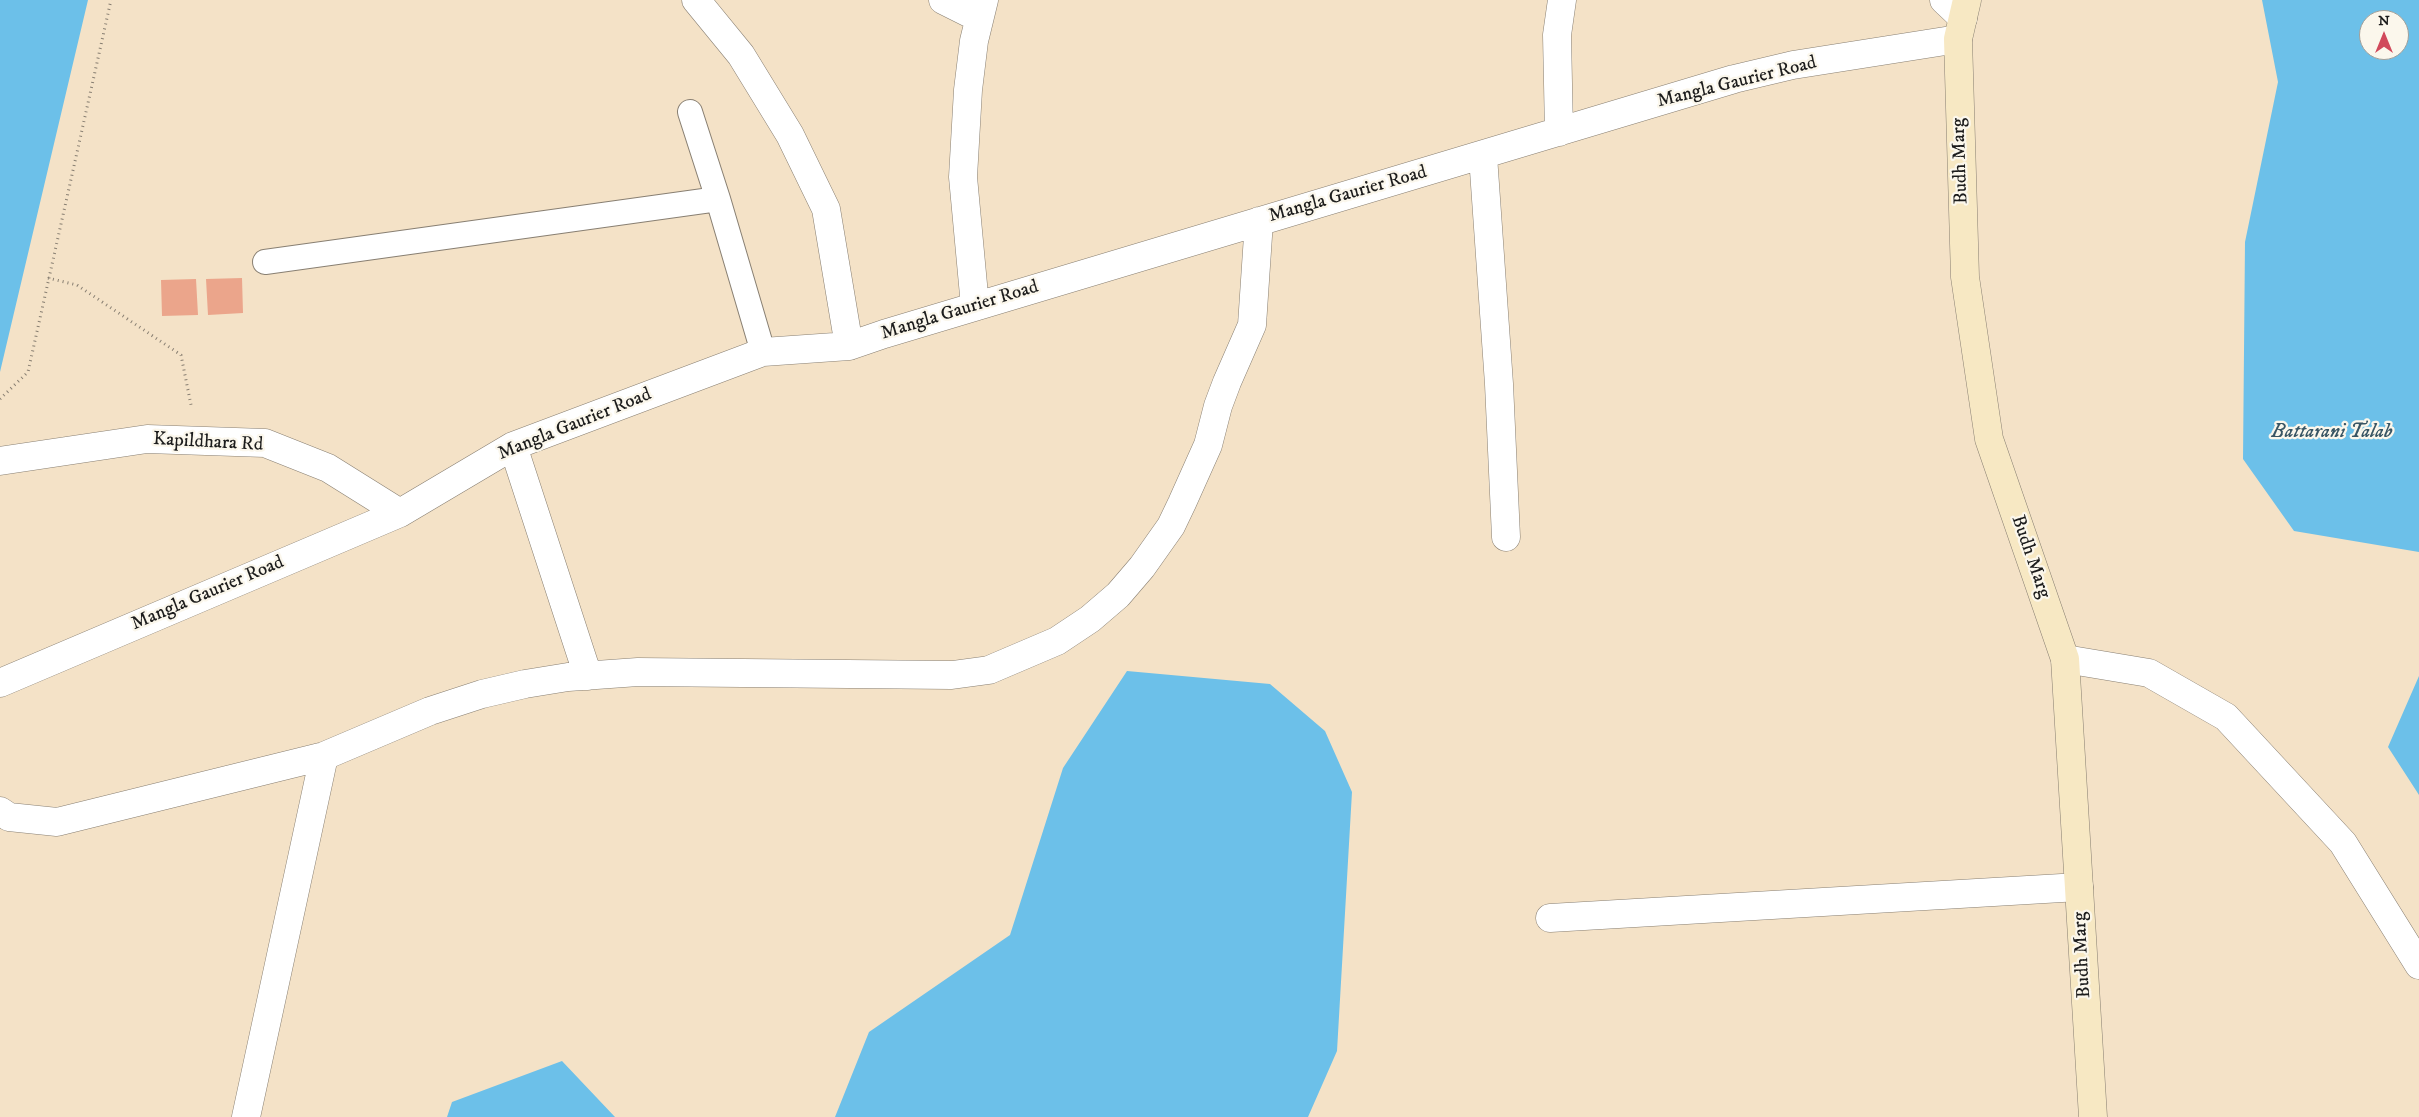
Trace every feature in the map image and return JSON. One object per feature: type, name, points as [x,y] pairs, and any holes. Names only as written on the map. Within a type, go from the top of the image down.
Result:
[{"type":"street","points":[[696,0],[746,63],[790,135],[826,209],[849,346]]},
{"type":"street","points":[[943,0],[981,9],[968,90],[963,177],[975,306]]},
{"type":"street","points":[[1559,132],[1557,34],[1562,0]]},
{"type":"street","name":"Mangla Gaurier Road","points":[[0,683],[400,512],[513,446],[763,352],[849,346],[975,306],[1958,14]]},
{"type":"street","name":"Budh Marg","points":[[1958,14],[1965,277],[1989,439],[2065,658],[2093,1117]]},
{"type":"street","points":[[1483,156],[1500,393],[1506,537]]},
{"type":"street","points":[[0,811],[9,817],[56,822],[324,756],[430,711],[482,694],[525,684],[638,672],[952,675],[989,670],[1057,641],[1118,595],[1142,567],[1171,526],[1208,445],[1218,406],[1252,325],[1259,221]]},
{"type":"street","name":"Kapildhara Rd","points":[[0,461],[147,439],[264,443],[328,468],[400,512]]},
{"type":"street","points":[[513,446],[588,676]]},
{"type":"street","points":[[2065,658],[2149,673],[2226,717],[2343,843],[2419,965]]},
{"type":"street","points":[[246,1117],[324,756]]},
{"type":"street","points":[[1550,918],[2079,887]]},
{"type":"lane","points":[[690,112],[763,352]]},
{"type":"lane","points":[[265,262],[718,199]]},
{"type":"path","points":[[0,399],[28,372],[111,0]]},
{"type":"path","points":[[48,278],[77,285],[181,355],[198,440]]},
{"type":"water","points":[[0,0],[88,0],[0,372]]},
{"type":"water","name":"Battarani Talab","points":[[2262,0],[2419,0],[2419,552],[2294,531],[2243,459],[2245,242],[2278,82]]},
{"type":"water","points":[[1127,671],[1270,684],[1325,731],[1352,792],[1337,1051],[1308,1117],[835,1117],[869,1032],[1010,935],[1063,768]]},
{"type":"water","points":[[2419,676],[2419,795],[2388,747]]},
{"type":"water","points":[[562,1061],[615,1117],[447,1117],[452,1102]]},
{"type":"building","points":[[242,278],[243,313],[208,315],[206,279]]},
{"type":"building","points":[[196,279],[198,315],[162,316],[161,280]]}]
